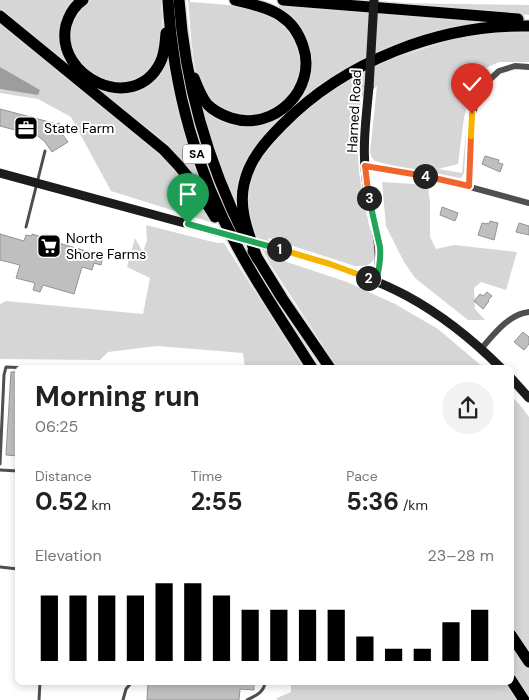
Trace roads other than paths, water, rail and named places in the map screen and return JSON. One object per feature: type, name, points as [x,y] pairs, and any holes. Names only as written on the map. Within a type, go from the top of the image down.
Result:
[{"type":"highway","points":[[83,0],[73,10],[67,23],[65,37],[68,53],[76,66],[94,81],[108,87],[120,88],[142,82],[151,75],[160,63],[172,1]]},
{"type":"highway","points":[[181,28],[198,88],[204,99],[214,110],[228,117],[243,121],[259,120],[280,111],[294,98],[304,79],[306,66],[303,44],[291,24],[280,15],[266,8],[234,0]]},
{"type":"highway","points":[[283,0],[529,20]]},
{"type":"highway","name":"SA","points":[[172,1],[181,28],[190,86],[199,120],[209,154],[227,201],[257,258],[328,365]]},
{"type":"highway","name":"SA","points":[[172,1],[172,42],[176,73],[186,118],[211,192],[238,248],[310,365]]},
{"type":"highway","points":[[0,16],[157,144],[176,162],[209,207],[242,266],[264,292]]},
{"type":"highway","points":[[257,258],[243,212],[243,190],[246,176],[252,162],[266,141],[306,103],[352,71],[398,50],[457,32],[487,27],[529,26]]},
{"type":"highway","points":[[514,632],[529,653]]},
{"type":"highway","points":[[514,640],[529,662]]},
{"type":"highway","points":[[514,685],[524,700]]},
{"type":"main road","name":"Harned Road","points":[[374,0],[365,166],[367,187],[380,247],[380,264],[376,282]]},
{"type":"main road","points":[[0,173],[342,268],[408,297],[430,310],[456,328],[499,365]]},
{"type":"main road","points":[[514,381],[529,398]]},
{"type":"street","points":[[469,186],[472,114],[477,98],[485,84],[499,71],[515,66],[529,68]]},
{"type":"street","points":[[365,166],[433,177],[529,203]]},
{"type":"street","points":[[481,348],[513,317],[529,312]]},
{"type":"lane","points":[[26,227],[46,151]]},
{"type":"lane","points":[[0,464],[4,375],[6,367],[15,367]]},
{"type":"lane","points":[[0,470],[15,471]]},
{"type":"lane","points":[[0,567],[15,569]]},
{"type":"lane","points":[[39,700],[40,685]]},
{"type":"lane","points":[[123,700],[126,689],[129,685]]},
{"type":"lane","points":[[247,700],[261,692],[265,685]]},
{"type":"place","name":"State Farm","points":[[26,128]]},
{"type":"place","name":"North Shore Farms","points":[[49,246]]}]
